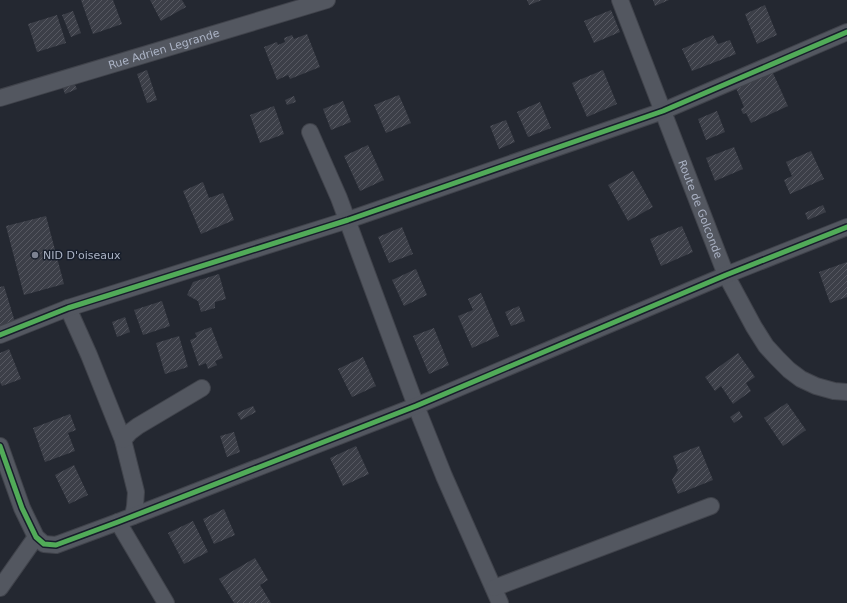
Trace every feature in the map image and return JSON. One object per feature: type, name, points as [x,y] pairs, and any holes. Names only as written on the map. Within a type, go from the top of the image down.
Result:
[{"type":"street","name":"Rue Adrien Legrande","points":[[0,98],[327,0]]},
{"type":"street","name":"Route de Golconde","points":[[620,0],[726,275],[754,327],[766,346],[789,370],[801,379],[816,386],[834,391],[847,392]]},
{"type":"street","points":[[0,335],[68,308],[348,220],[662,111],[847,32]]},
{"type":"street","points":[[310,132],[348,220],[416,406],[444,476],[500,603]]},
{"type":"street","points":[[0,446],[22,508],[36,537],[44,544],[56,545],[416,406],[726,275],[847,227]]},
{"type":"street","points":[[68,308],[90,355],[123,440],[136,492],[133,516]]},
{"type":"street","points":[[123,440],[138,426],[202,388]]},
{"type":"street","points":[[494,588],[711,506]]},
{"type":"street","points":[[118,522],[166,603]]},
{"type":"street","points":[[0,588],[36,537]]},
{"type":"building","points":[[81,0],[113,0],[122,24],[93,34]]},
{"type":"building","points":[[150,0],[182,0],[186,7],[161,21]]},
{"type":"building","points":[[527,0],[542,0],[529,5]]},
{"type":"building","points":[[653,0],[669,0],[655,6]]},
{"type":"building","points":[[765,5],[777,35],[757,44],[745,14]]},
{"type":"building","points":[[611,10],[620,32],[594,43],[584,21]]},
{"type":"building","points":[[73,11],[81,33],[71,37],[62,15]]},
{"type":"building","points":[[57,15],[66,43],[37,52],[28,24]]},
{"type":"building","points":[[307,34],[320,67],[290,79],[288,75],[277,80],[264,47],[277,42],[278,45],[285,42],[284,38],[292,35],[294,39]]},
{"type":"building","points":[[713,35],[718,44],[730,40],[736,54],[692,71],[682,49]]},
{"type":"building","points":[[147,70],[157,100],[147,103],[137,74]]},
{"type":"building","points":[[603,70],[617,104],[587,117],[572,83]]},
{"type":"building","points":[[772,71],[788,106],[751,123],[746,113],[743,114],[741,109],[744,107],[736,88]]},
{"type":"building","points":[[74,83],[77,89],[65,94],[63,88]]},
{"type":"building","points":[[399,95],[411,123],[386,133],[374,105]]},
{"type":"building","points":[[294,96],[296,102],[287,105],[285,100]]},
{"type":"building","points":[[343,101],[351,122],[331,130],[323,109]]},
{"type":"building","points":[[540,102],[551,128],[528,137],[517,112]]},
{"type":"building","points":[[274,106],[284,134],[260,143],[250,115]]},
{"type":"building","points":[[717,111],[725,132],[706,140],[698,119]]},
{"type":"building","points":[[506,120],[515,142],[499,149],[490,126]]},
{"type":"building","points":[[368,145],[384,180],[360,191],[344,156]]},
{"type":"building","points":[[734,147],[743,169],[715,181],[706,158]]},
{"type":"building","points":[[811,151],[824,179],[790,194],[784,180],[792,176],[786,162]]},
{"type":"building","points":[[633,171],[653,207],[628,221],[608,185]]},
{"type":"building","points":[[203,182],[209,198],[223,193],[234,220],[201,234],[183,191]]},
{"type":"building","points":[[823,205],[826,212],[808,220],[805,213]]},
{"type":"building","name":"NID D'oiseaux","points":[[46,216],[64,284],[24,295],[6,226]]},
{"type":"building","points":[[682,226],[693,252],[661,266],[650,239]]},
{"type":"building","points":[[402,227],[413,254],[389,263],[378,237]]},
{"type":"building","points":[[847,262],[847,297],[830,303],[819,272]]},
{"type":"building","points":[[416,269],[427,295],[404,306],[392,280]]},
{"type":"building","points":[[219,274],[226,299],[215,302],[215,308],[201,312],[198,301],[187,295],[193,282]]},
{"type":"building","points":[[4,286],[15,322],[0,327],[0,287]]},
{"type":"building","points":[[481,293],[499,336],[472,348],[458,316],[473,310],[468,299]]},
{"type":"building","points":[[162,301],[170,326],[143,335],[134,310]]},
{"type":"building","points":[[519,306],[525,321],[511,326],[505,312]]},
{"type":"building","points":[[125,317],[130,332],[117,337],[112,322]]},
{"type":"building","points":[[211,327],[223,358],[215,361],[217,365],[208,369],[206,363],[199,366],[190,340],[197,337],[195,333]]},
{"type":"building","points":[[434,328],[449,365],[429,374],[413,336]]},
{"type":"building","points":[[179,336],[188,367],[165,374],[156,343]]},
{"type":"building","points":[[9,349],[21,379],[2,386],[0,382],[0,353]]},
{"type":"building","points":[[738,353],[755,377],[746,383],[751,391],[733,404],[721,386],[715,391],[705,377]]},
{"type":"building","points":[[363,357],[376,386],[352,397],[338,369]]},
{"type":"building","points":[[787,403],[806,430],[783,446],[764,418]]},
{"type":"building","points":[[253,406],[256,412],[241,420],[237,413]]},
{"type":"building","points":[[739,411],[743,417],[734,423],[730,417]]},
{"type":"building","points":[[70,414],[76,430],[68,433],[75,451],[45,462],[33,428]]},
{"type":"building","points":[[234,432],[240,452],[227,457],[220,436]]},
{"type":"building","points":[[356,446],[369,474],[343,486],[330,458]]},
{"type":"building","points":[[699,446],[713,480],[678,494],[672,480],[678,470],[673,456]]},
{"type":"building","points":[[74,465],[88,495],[69,504],[55,475]]},
{"type":"building","points":[[224,509],[235,535],[214,544],[203,519]]},
{"type":"building","points":[[193,521],[208,552],[184,564],[168,533]]},
{"type":"building","points":[[255,558],[268,580],[260,585],[271,603],[234,603],[219,579]]},
{"type":"cycle path","points":[[0,335],[68,308],[348,220],[663,111],[847,32]]},
{"type":"cycle path","points":[[0,446],[22,508],[36,537],[44,544],[56,545],[416,406],[726,275],[847,227]]},
{"type":"place","name":"NID D'oiseaux","points":[[35,255]]}]
